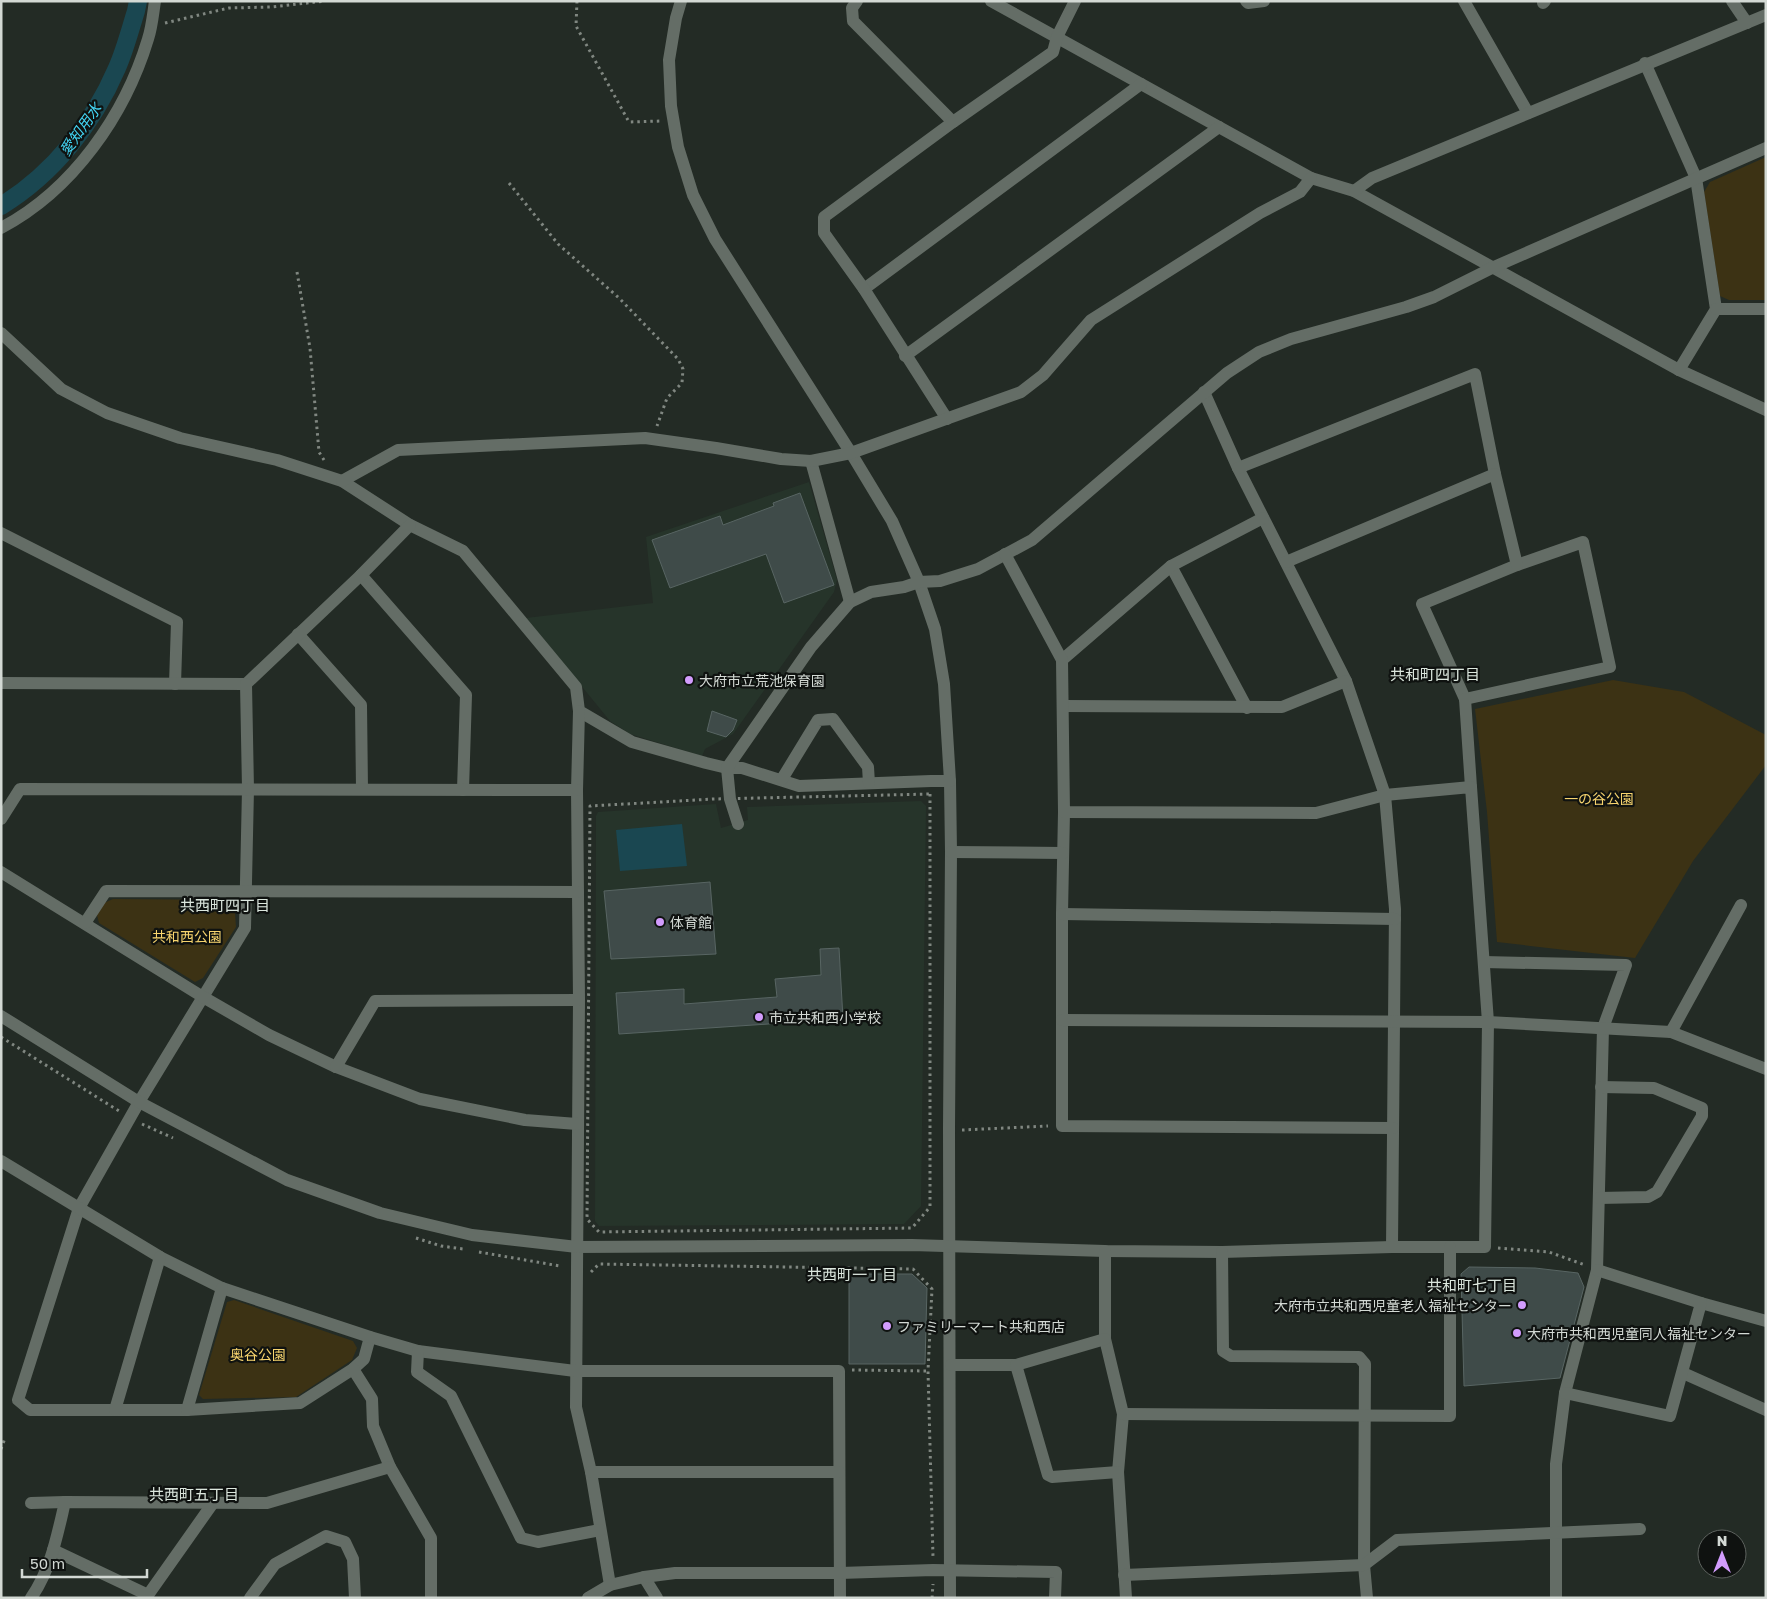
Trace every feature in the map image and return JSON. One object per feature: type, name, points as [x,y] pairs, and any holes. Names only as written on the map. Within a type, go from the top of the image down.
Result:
[{"type":"street","points":[[1,228],[14,221],[56,190],[87,156],[112,120],[130,87],[148,38],[155,1]]},
{"type":"street","points":[[681,1],[676,18],[669,60],[671,106],[678,147],[693,195],[715,239],[851,453],[892,522],[919,582],[935,629],[944,684],[950,782],[950,1598]]},
{"type":"street","points":[[857,1],[852,8],[853,21],[953,122]]},
{"type":"street","points":[[991,1],[1311,178],[1354,191],[1679,370],[1766,410]]},
{"type":"street","points":[[947,419],[864,289],[824,233],[824,217],[953,122],[1053,52],[1057,37],[1075,1]]},
{"type":"street","points":[[1246,1],[1248,3],[1264,1]]},
{"type":"street","points":[[1464,1],[1528,113]]},
{"type":"street","points":[[1732,1],[1747,23]]},
{"type":"street","points":[[1354,191],[1372,178],[1645,63],[1766,15]]},
{"type":"street","points":[[1645,63],[1696,178],[1716,309],[1679,370]]},
{"type":"street","points":[[864,289],[1141,84]]},
{"type":"street","points":[[905,356],[1219,127]]},
{"type":"street","points":[[738,824],[730,799],[726,768],[812,647],[850,602],[872,592],[904,587],[919,582],[940,581],[978,569],[1032,540],[1227,372],[1259,352],[1290,338],[1406,307],[1434,297],[1494,267],[1766,148]]},
{"type":"street","points":[[342,481],[398,450],[653,439],[781,459],[811,461],[851,453],[1022,392],[1043,375],[1091,320],[1260,213],[1300,192],[1311,178]]},
{"type":"street","points":[[1716,309],[1766,309]]},
{"type":"street","points":[[1,333],[61,389],[107,413],[180,438],[277,460],[342,481],[410,525],[463,551],[576,686],[579,711],[577,790],[579,1000],[576,1407],[591,1472],[610,1585]]},
{"type":"street","points":[[1238,468],[1475,374],[1494,474],[1517,565]]},
{"type":"street","points":[[1204,392],[1238,468],[1346,681],[1385,795],[1395,919],[1392,1247]]},
{"type":"street","points":[[811,461],[850,602]]},
{"type":"street","points":[[1286,562],[1494,474]]},
{"type":"street","points":[[1062,660],[1172,566],[1263,518]]},
{"type":"street","points":[[1,683],[246,684],[361,576],[410,525]]},
{"type":"street","points":[[1,533],[178,622],[175,684]]},
{"type":"street","points":[[1,1016],[139,1102],[287,1180],[380,1213],[472,1235],[577,1247],[912,1245],[1105,1251],[1222,1252],[1392,1247],[1485,1248],[1488,1022],[1465,699],[1422,604],[1517,565],[1583,542],[1610,667],[1465,699]]},
{"type":"street","points":[[1005,554],[1062,660],[1064,812],[1062,1126],[1393,1128]]},
{"type":"street","points":[[1172,566],[1247,708]]},
{"type":"street","points":[[361,576],[466,695],[464,790]]},
{"type":"street","points":[[298,634],[361,705],[362,789]]},
{"type":"street","points":[[1063,706],[1282,707],[1346,681]]},
{"type":"street","points":[[246,684],[248,789],[245,928],[139,1102],[79,1208],[18,1400],[30,1410],[187,1410],[300,1403],[353,1369],[364,1359],[370,1337]]},
{"type":"street","points":[[579,711],[632,742],[726,768],[742,768],[782,779],[799,786],[950,782]]},
{"type":"street","points":[[782,779],[818,720],[833,719],[868,767],[869,783]]},
{"type":"street","points":[[1064,812],[1316,813],[1385,795],[1471,787]]},
{"type":"street","points":[[1,819],[20,789],[577,790]]},
{"type":"street","points":[[951,852],[1063,853]]},
{"type":"street","points":[[1,872],[203,997],[269,1035],[336,1067],[420,1099],[525,1120],[578,1124]]},
{"type":"street","points":[[85,923],[106,891],[578,892]]},
{"type":"street","points":[[1671,1032],[1741,904]]},
{"type":"street","points":[[1062,914],[1395,919]]},
{"type":"street","points":[[1484,962],[1626,965],[1603,1028],[1597,1270],[1566,1393],[1556,1464],[1556,1598]]},
{"type":"street","points":[[336,1067],[375,1000],[579,1000]]},
{"type":"street","points":[[1062,1020],[1488,1022],[1671,1032],[1766,1069]]},
{"type":"street","points":[[1599,1198],[1648,1197],[1657,1192],[1702,1116],[1702,1108],[1654,1088],[1602,1087]]},
{"type":"street","points":[[3,1165],[160,1257],[222,1288],[418,1351],[575,1371],[839,1371],[840,1598]]},
{"type":"street","points":[[1123,1414],[1450,1416],[1450,1247]]},
{"type":"street","points":[[1105,1251],[1105,1339],[1123,1414],[1118,1472],[1126,1598]]},
{"type":"street","points":[[1222,1252],[1223,1351],[1231,1356],[1359,1357],[1365,1364],[1364,1565],[1367,1598]]},
{"type":"street","points":[[115,1410],[160,1257]]},
{"type":"street","points":[[1597,1270],[1701,1303],[1766,1321]]},
{"type":"street","points":[[187,1410],[222,1288]]},
{"type":"street","points":[[1566,1393],[1670,1416],[1701,1303]]},
{"type":"street","points":[[951,1365],[1016,1365],[1105,1339]]},
{"type":"street","points":[[418,1351],[417,1372],[451,1396],[521,1538],[538,1542],[600,1530]]},
{"type":"street","points":[[1016,1365],[1048,1475],[1052,1478],[1118,1472]]},
{"type":"street","points":[[353,1369],[372,1400],[373,1426],[390,1467],[431,1538],[431,1598]]},
{"type":"street","points":[[1683,1373],[1766,1410]]},
{"type":"street","points":[[31,1503],[267,1503],[390,1467]]},
{"type":"street","points":[[591,1472],[838,1472]]},
{"type":"street","points":[[31,1598],[42,1582],[53,1550],[65,1502]]},
{"type":"street","points":[[53,1550],[150,1596],[213,1502]]},
{"type":"street","points":[[1124,1576],[1364,1565],[1397,1540],[1640,1529]]},
{"type":"street","points":[[250,1598],[276,1564],[326,1536],[345,1542],[353,1559],[355,1598]]},
{"type":"street","points":[[588,1598],[610,1585],[644,1577],[675,1573],[840,1573],[951,1570],[1056,1572],[1055,1598]]},
{"type":"street","points":[[644,1577],[657,1598]]},
{"type":"path","points":[[151,24],[162,24],[229,8],[272,7],[325,1]]},
{"type":"path","points":[[577,1],[576,26],[630,122],[674,120]]},
{"type":"path","points":[[509,183],[558,244],[619,298],[678,359],[683,369],[682,383],[666,398],[653,439]]},
{"type":"path","points":[[297,272],[310,348],[319,452],[323,460],[330,464]]},
{"type":"path","points":[[930,794],[930,1207],[912,1228],[600,1232],[587,1219],[590,806],[730,799],[930,794]]},
{"type":"path","points":[[949,1128],[969,1131],[1062,1126]]},
{"type":"path","points":[[1485,1248],[1550,1252],[1597,1270]]},
{"type":"path","points":[[588,1275],[600,1264],[913,1270],[932,1289],[928,1371],[933,1570]]},
{"type":"path","points":[[839,1371],[928,1371]]},
{"type":"path","points":[[1,1449],[5,1438]]},
{"type":"shaded area","points":[[809,482],[837,580],[834,592],[733,734],[705,749],[702,756],[630,734],[610,721],[526,618],[653,603],[646,537]]},
{"type":"shaded area","name":"市立共和西小学校","points":[[921,801],[926,806],[921,1206],[904,1224],[599,1226],[595,1221],[596,816],[598,812],[716,804],[721,828],[748,820],[747,807]]},
{"type":"green space","points":[[1766,157],[1766,300],[1729,300],[1720,296],[1704,192],[1710,182]]},
{"type":"green space","name":"一の谷公園","points":[[1613,680],[1684,692],[1766,735],[1766,765],[1693,861],[1635,958],[1497,942],[1487,812],[1475,709]]},
{"type":"green space","name":"共和西公園","points":[[113,899],[234,900],[236,927],[203,978],[195,982],[99,923],[97,915],[104,903]]},
{"type":"green space","name":"奥谷公園","points":[[234,1300],[353,1341],[357,1348],[352,1360],[296,1397],[203,1399],[199,1395],[227,1302]]},
{"type":"water","points":[[682,824],[687,866],[620,871],[616,830]]},
{"type":"building","points":[[800,493],[834,585],[784,603],[766,554],[670,588],[652,540],[720,516],[723,525],[774,506],[773,503]]},
{"type":"building","points":[[712,711],[737,720],[733,730],[726,737],[707,731]]},
{"type":"building","name":"体育館","points":[[710,882],[716,954],[611,959],[604,891]]},
{"type":"building","points":[[839,948],[843,1019],[619,1034],[616,993],[684,989],[684,1004],[777,997],[775,979],[821,975],[820,949]]},
{"type":"building","name":"大府市共和西児童同人福祉センター","points":[[1469,1267],[1535,1268],[1578,1273],[1584,1287],[1560,1378],[1464,1386],[1461,1274]]},
{"type":"building","name":"ファミリーマート共和西店","points":[[849,1274],[912,1274],[927,1288],[925,1364],[849,1364]]},
{"type":"waterway","name":"愛知用水","points":[[1,206],[38,179],[54,163],[70,146],[96,109],[117,68],[138,1]]},
{"type":"place","name":"大府市立荒池保育園","points":[[689,680]]},
{"type":"place","name":"体育館","points":[[660,922]]},
{"type":"place","name":"市立共和西小学校","points":[[759,1017]]},
{"type":"place","name":"大府市立共和西児童老人福祉センター","points":[[1522,1305]]},
{"type":"place","name":"ファミリーマート共和西店","points":[[887,1326]]},
{"type":"place","name":"大府市共和西児童同人福祉センター","points":[[1517,1333]]},
{"type":"district","name":"共和町四丁目","points":[[1435,674]]},
{"type":"district","name":"共西町四丁目","points":[[225,905]]},
{"type":"district","name":"共西町一丁目","points":[[852,1274]]},
{"type":"district","name":"共和町七丁目","points":[[1472,1285]]},
{"type":"district","name":"共西町五丁目","points":[[194,1494]]}]
